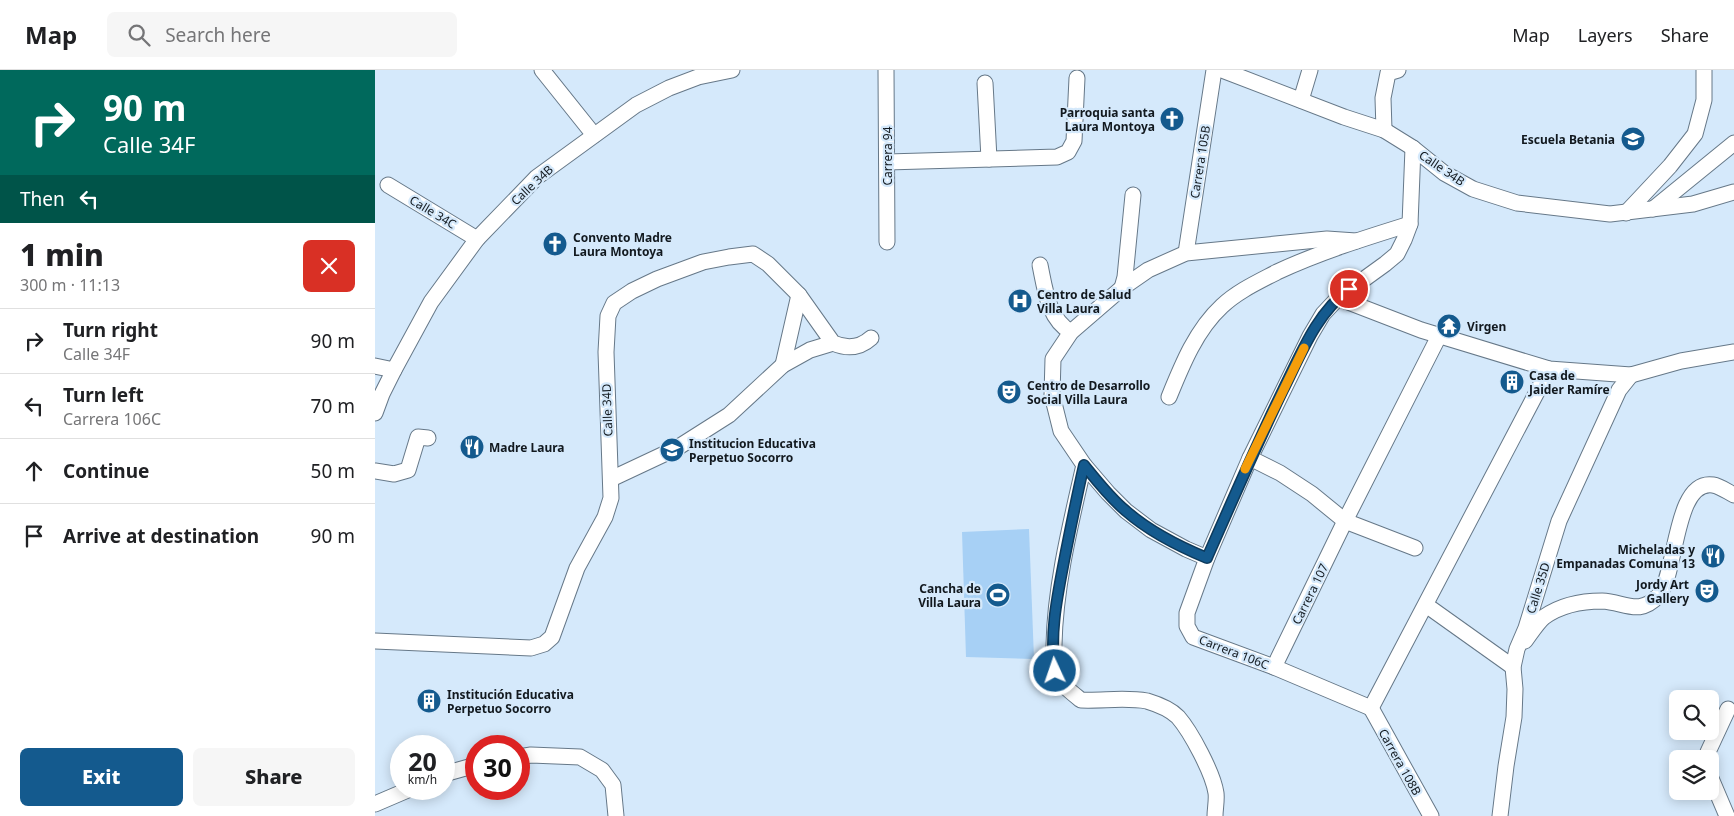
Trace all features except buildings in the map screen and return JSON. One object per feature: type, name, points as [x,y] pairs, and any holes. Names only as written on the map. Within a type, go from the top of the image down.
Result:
[{"type":"street","points":[[542,70],[594,135]]},
{"type":"street","name":"Calle 34B","points":[[375,413],[394,370],[431,302],[477,239],[537,176],[636,105],[669,88],[698,77],[727,70]]},
{"type":"street","name":"Carrera 94","points":[[887,70],[887,242]]},
{"type":"street","name":"Carrera 105B","points":[[1186,253],[1214,70]]},
{"type":"street","name":"Calle 34B","points":[[1222,70],[1384,130],[1473,189],[1517,203],[1610,214],[1693,204],[1734,192]]},
{"type":"street","points":[[1301,100],[1310,70]]},
{"type":"street","points":[[1384,130],[1383,98],[1388,73],[1398,70]]},
{"type":"street","points":[[1626,213],[1670,166],[1695,134],[1704,100],[1704,70]]},
{"type":"street","points":[[887,162],[1057,157],[1068,152],[1074,141],[1077,78]]},
{"type":"street","points":[[985,83],[989,159]]},
{"type":"street","points":[[1653,209],[1734,143]]},
{"type":"street","name":"Carrera 106C","points":[[1371,708],[1274,667],[1193,637],[1187,626],[1187,613],[1207,558],[1250,458],[1310,336],[1323,314],[1338,298],[1397,254],[1409,224],[1413,148]]},
{"type":"street","name":"Calle 34C","points":[[388,185],[477,239]]},
{"type":"street","points":[[1122,288],[1125,277],[1133,195]]},
{"type":"street","points":[[1169,397],[1181,367],[1201,330],[1222,306],[1237,294],[1262,280],[1319,254],[1409,224]]},
{"type":"street","points":[[1207,558],[1186,549],[1145,526],[1108,494],[1084,465],[1061,431],[1052,394],[1053,359],[1071,332],[1122,288],[1147,270],[1186,253],[1327,239],[1356,241]]},
{"type":"street","name":"Calle 34D","points":[[375,641],[531,648],[544,644],[552,637],[577,568],[605,517],[611,498],[606,352],[608,316],[614,303],[632,291],[657,279],[694,266],[729,256],[753,254],[768,264],[799,295],[833,343]]},
{"type":"street","points":[[1040,265],[1048,304],[1063,327],[1071,332]]},
{"type":"street","points":[[783,365],[799,295]]},
{"type":"street","points":[[1338,298],[1421,330],[1549,369],[1631,375],[1681,361],[1734,352]]},
{"type":"street","name":"Carrera 107","points":[[1274,667],[1345,520],[1439,336]]},
{"type":"street","points":[[611,479],[677,448],[729,415],[783,365],[811,350],[833,343],[838,346],[857,347],[871,338]]},
{"type":"street","points":[[375,366],[394,370]]},
{"type":"street","points":[[1371,708],[1549,369]]},
{"type":"street","name":"Calle 35D","points":[[1500,816],[1514,716],[1515,689],[1513,667],[1517,649],[1532,609],[1559,520],[1619,390],[1631,375]]},
{"type":"street","points":[[375,471],[394,474],[408,470],[418,437],[428,438]]},
{"type":"street","points":[[1250,458],[1280,473],[1312,494],[1345,520],[1415,548]]},
{"type":"street","points":[[1084,465],[1057,598],[1053,661],[1055,671],[1065,687],[1081,700],[1119,699],[1147,702],[1161,706],[1177,716],[1189,732],[1212,779],[1216,794],[1215,816]]},
{"type":"street","points":[[1517,649],[1544,618],[1564,607],[1582,602],[1605,601],[1623,606],[1638,607],[1651,603],[1660,594],[1667,581],[1682,515],[1698,489],[1715,485],[1734,496]]},
{"type":"street","points":[[1426,605],[1513,667]]},
{"type":"street","name":"Carrera 108B","points":[[1371,708],[1429,815]]},
{"type":"street","points":[[1709,750],[1728,709]]},
{"type":"street","points":[[530,755],[580,757],[603,770],[613,785],[616,816]]},
{"type":"street","points":[[375,804],[390,797]]},
{"type":"street","points":[[1719,797],[1727,816]]},
{"type":"shaded area","name":"Cancha de Villa Laura","points":[[1029,529],[1034,659],[966,657],[962,532]]},
{"type":"slow traffic","points":[[1245,469],[1304,348]]},
{"type":"place","name":"Parroquia santa Laura Montoya","points":[[1172,119]]},
{"type":"place","name":"Escuela Betania","points":[[1633,139]]},
{"type":"place","name":"Convento Madre Laura Montoya","points":[[555,244]]},
{"type":"place","name":"Centro de Salud Villa Laura","points":[[1020,301]]},
{"type":"place","name":"Virgen","points":[[1449,326]]},
{"type":"place","name":"Casa de Jaider Ramíre","points":[[1512,382]]},
{"type":"place","name":"Centro de Desarrollo Social Villa Laura","points":[[1009,392]]},
{"type":"place","name":"Madre Laura","points":[[472,447]]},
{"type":"place","name":"Institucion Educativa Perpetuo Socorro","points":[[672,450]]},
{"type":"place","name":"Micheladas y Empanadas Comuna 13","points":[[1713,556]]},
{"type":"place","name":"Jordy Art Gallery","points":[[1707,591]]},
{"type":"place","name":"Cancha de Villa Laura","points":[[998,595]]},
{"type":"place","name":"Institución Educativa Perpetuo Socorro","points":[[429,701]]},
{"type":"route","points":[[1055,671],[1053,661],[1057,598],[1084,465],[1108,494],[1151,530],[1207,558],[1250,458],[1310,336],[1323,314],[1349,289]]}]
